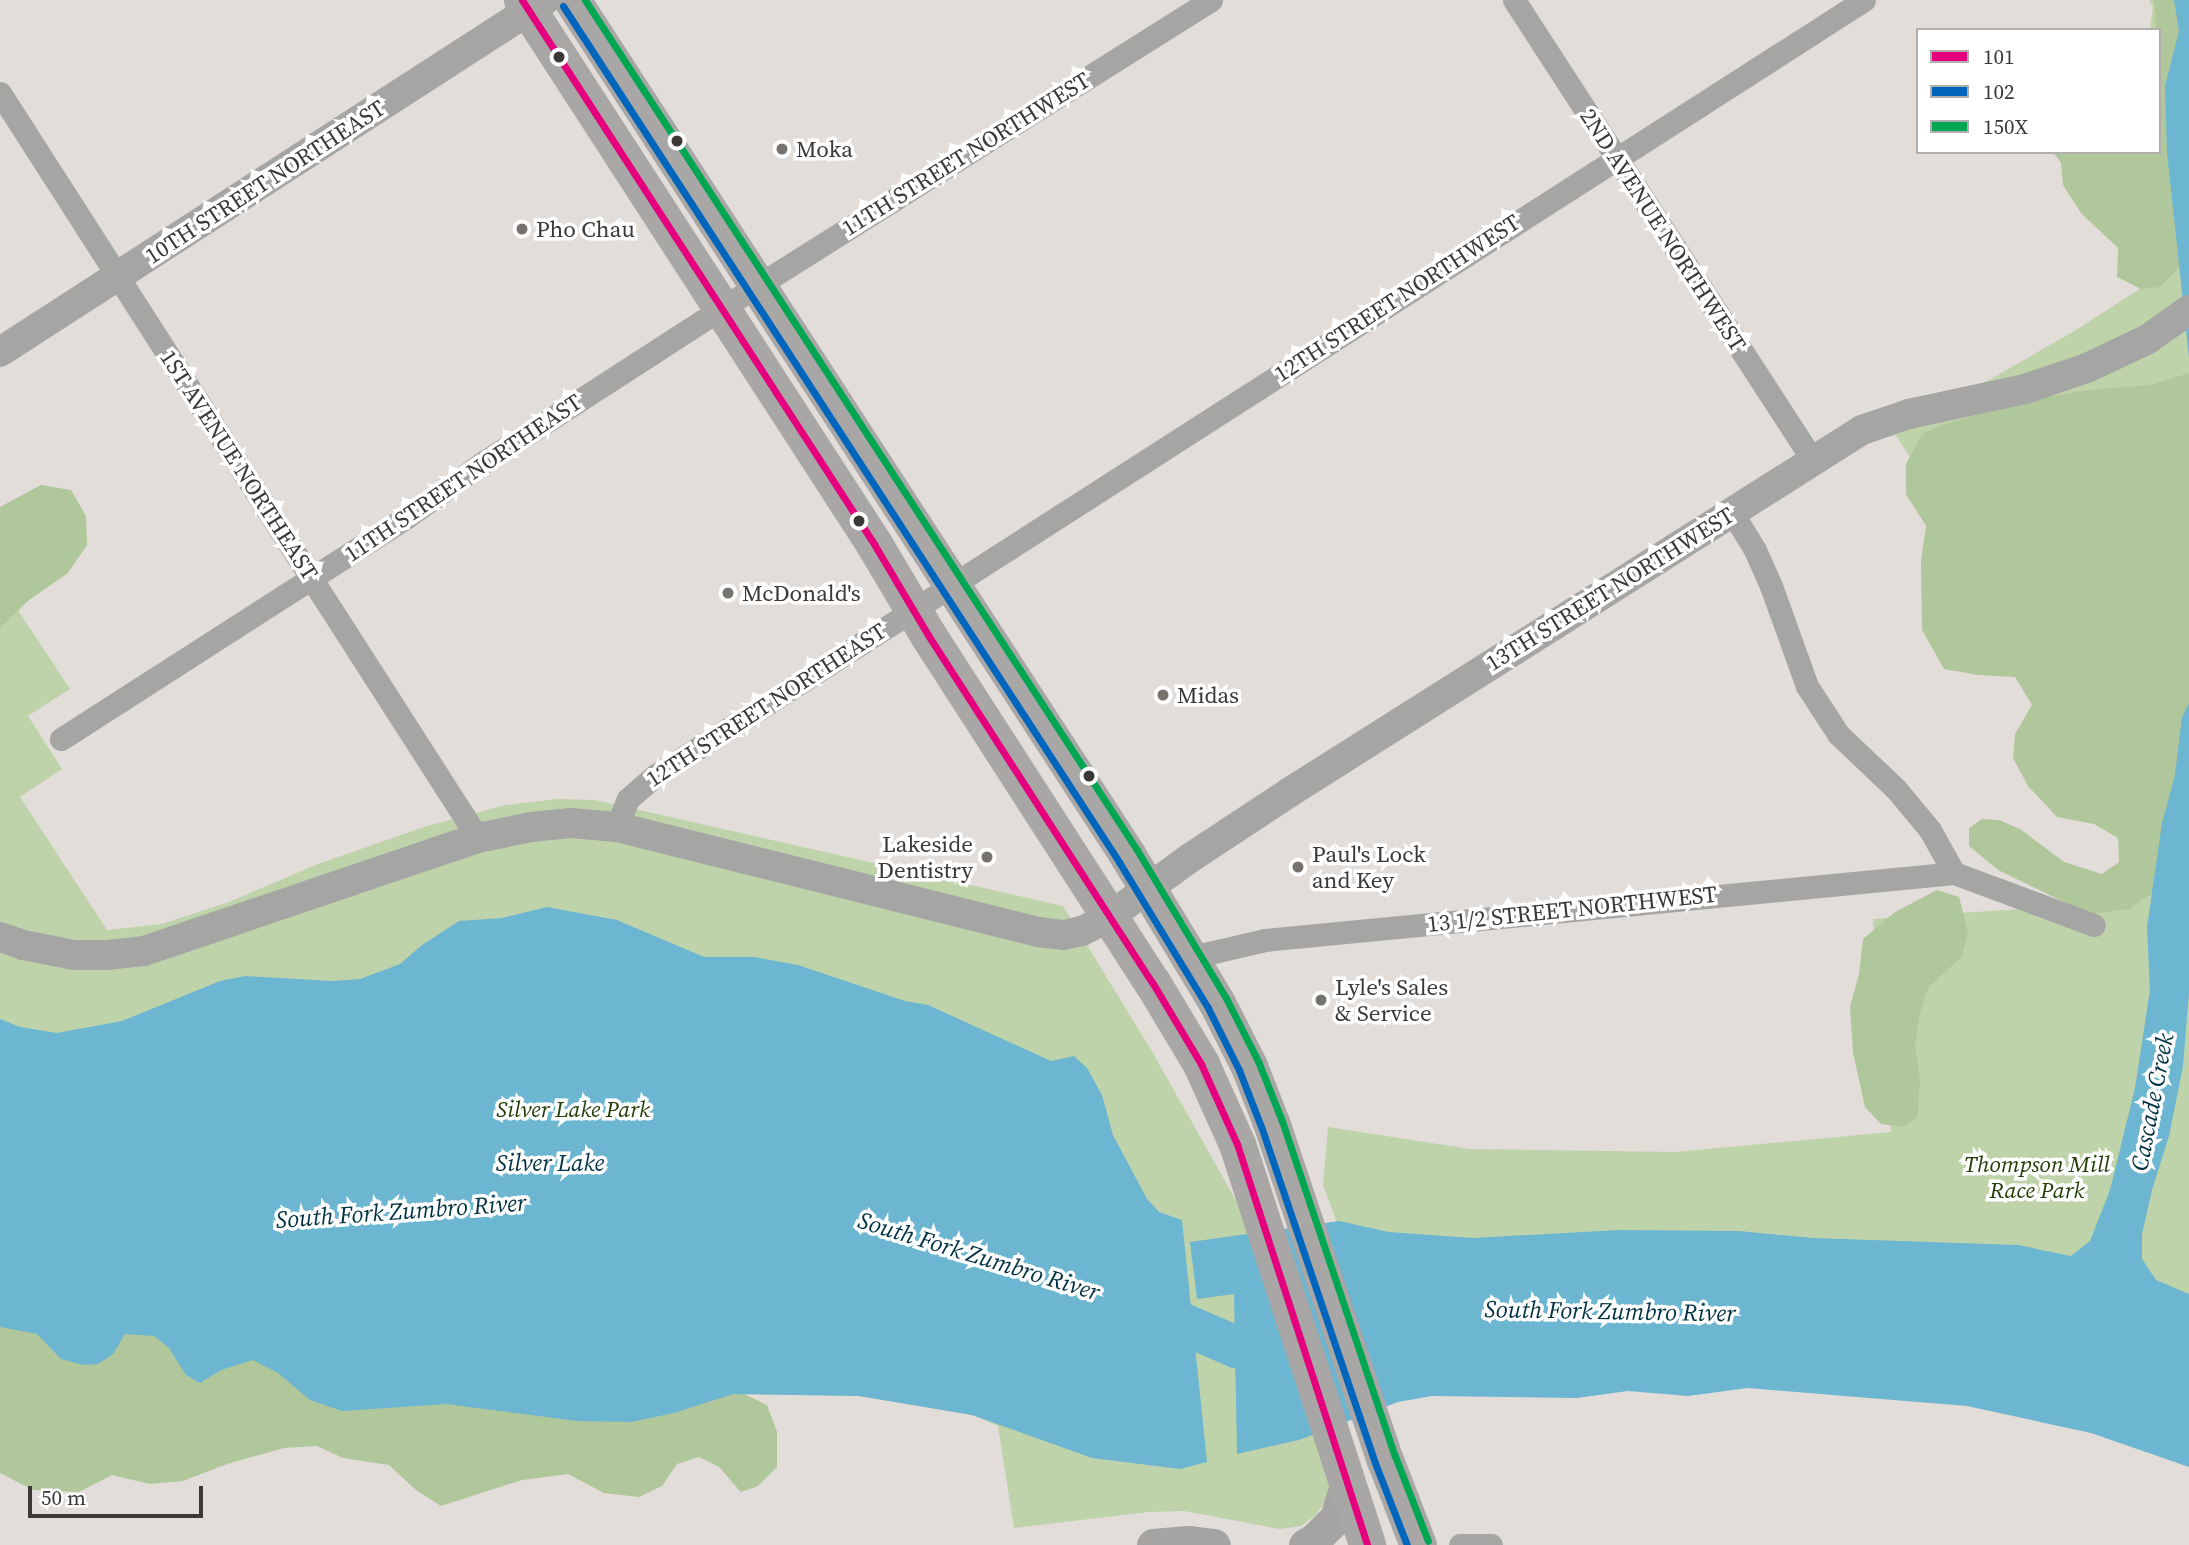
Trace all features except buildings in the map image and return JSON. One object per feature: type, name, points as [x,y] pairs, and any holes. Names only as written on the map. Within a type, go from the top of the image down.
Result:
[{"type":"main road","points":[[572,0],[757,286],[1109,917],[1152,982],[1212,1085],[1255,1198],[1367,1545]]},
{"type":"main road","points":[[532,3],[722,308],[931,597],[1149,889],[1192,957],[1249,1066],[1293,1186],[1385,1460],[1418,1545]]},
{"type":"main road","points":[[1305,1545],[1336,1518],[1345,1474]]},
{"type":"main road","points":[[1153,1545],[1188,1542],[1214,1545]]},
{"type":"street","name":"11TH STREET NORTHWEST","points":[[722,308],[1211,0]]},
{"type":"street","name":"2ND AVENUE NORTHWEST","points":[[1514,0],[1812,459]]},
{"type":"street","name":"12TH STREET NORTHWEST","points":[[931,597],[1864,0]]},
{"type":"street","name":"10TH STREET NORTHEAST","points":[[0,352],[532,3]]},
{"type":"street","name":"1ST AVENUE NORTHEAST","points":[[0,93],[478,838]]},
{"type":"street","name":"11TH STREET NORTHEAST","points":[[61,739],[313,578],[722,308]]},
{"type":"street","name":"13TH STREET NORTHWEST","points":[[0,937],[31,947],[74,955],[144,951],[478,838],[550,824],[617,827],[775,869],[1048,934],[1082,931],[1109,917],[1290,792],[1861,430],[1909,414],[2025,388],[2087,368],[2148,339],[2189,310]]},
{"type":"street","points":[[1732,512],[1755,550],[1771,586],[1807,686],[1838,734],[1896,789],[1930,830],[1954,873],[2094,925]]},
{"type":"street","name":"12TH STREET NORTHEAST","points":[[617,827],[628,799],[656,775],[931,597]]},
{"type":"street","name":"13 1/2 STREET NORTHWEST","points":[[1192,957],[1265,940],[1954,873]]},
{"type":"street","points":[[1460,1545],[1491,1545]]},
{"type":"green space","name":"Thompson Mill Race Park","points":[[2149,0],[2189,0],[2189,1387],[1375,1326],[1323,1185],[1328,1127],[1470,1149],[1676,1152],[1891,1132],[1873,919],[2136,901],[2148,829],[1895,434],[2076,330],[2158,277],[2161,28],[2150,28],[2153,7]]},
{"type":"green space","points":[[2154,0],[2189,0],[2189,257],[2160,287],[2141,289],[2117,277],[2118,248],[2081,213],[2063,185],[2061,163],[2054,154],[2161,154],[2161,28],[2156,28]]},
{"type":"green space","points":[[2189,373],[2189,758],[2161,887],[2129,909],[2089,914],[1998,870],[1969,846],[1969,828],[1982,819],[1999,820],[2020,829],[2064,862],[2102,874],[2119,862],[2118,838],[2094,824],[2057,817],[2028,786],[2013,758],[2015,734],[2032,705],[2015,677],[1978,675],[1944,669],[1922,630],[1921,561],[1926,526],[1906,494],[1906,464],[1922,434],[1945,424],[2031,400],[2087,390],[2151,385]]},
{"type":"green space","points":[[41,485],[71,490],[86,516],[87,545],[68,573],[29,600],[0,628],[0,507]]},
{"type":"green space","name":"Silver Lake","points":[[0,583],[70,689],[28,716],[62,769],[20,797],[107,930],[162,924],[229,902],[318,864],[424,827],[505,805],[558,799],[595,800],[1063,906],[1153,1053],[1238,1204],[1331,1489],[1325,1502],[1315,1516],[1301,1526],[1280,1529],[1184,1511],[1149,1512],[1014,1528],[998,1426],[972,1415],[859,1396],[733,1394],[0,1327]]},
{"type":"green space","points":[[1937,890],[1959,897],[1968,932],[1962,956],[1928,988],[1920,1013],[1915,1045],[1920,1079],[1918,1116],[1904,1127],[1881,1124],[1865,1107],[1853,1053],[1850,1007],[1859,974],[1863,939],[1895,912]]},
{"type":"green space","points":[[0,1311],[105,1328],[731,1388],[767,1405],[777,1432],[777,1467],[758,1486],[741,1492],[719,1467],[699,1457],[677,1464],[662,1486],[639,1497],[604,1493],[568,1474],[522,1480],[441,1506],[416,1490],[389,1465],[343,1458],[317,1446],[284,1448],[227,1464],[183,1481],[150,1484],[112,1475],[79,1492],[33,1490],[0,1473]]},
{"type":"water","points":[[2174,0],[2189,0],[2189,358],[2167,152],[2165,86],[2179,31]]},
{"type":"water","name":"Cascade Creek","points":[[2189,703],[2189,993],[2183,1066],[2169,1136],[2142,1234],[2142,1259],[2156,1280],[2189,1294],[2189,1467],[2091,1433],[1967,1406],[1748,1388],[1688,1396],[1628,1391],[1577,1398],[1432,1396],[1398,1402],[1299,1440],[1237,1454],[1234,1294],[1197,1299],[1190,1242],[1339,1221],[1389,1232],[1473,1238],[1619,1230],[1739,1231],[1813,1238],[2018,1245],[2071,1256],[2090,1241],[2110,1190],[2135,1088],[2150,990],[2147,927],[2162,823],[2175,775],[2182,717]]},
{"type":"water","name":"Silver Lake","points":[[547,907],[617,920],[704,957],[754,957],[798,965],[905,1001],[928,1005],[1051,1061],[1074,1056],[1087,1068],[1102,1095],[1113,1135],[1147,1199],[1159,1212],[1182,1220],[1207,1462],[1180,1469],[1092,1458],[972,1415],[859,1396],[733,1394],[674,1413],[631,1422],[577,1421],[446,1404],[342,1411],[310,1400],[278,1373],[253,1360],[221,1370],[200,1383],[186,1375],[169,1348],[154,1336],[125,1334],[113,1354],[98,1364],[83,1365],[61,1359],[37,1334],[0,1327],[0,1019],[20,1027],[57,1033],[122,1021],[220,981],[245,976],[332,981],[360,979],[400,964],[422,945],[459,921],[502,918]]},
{"type":"waterway","name":"South Fork Zumbro River","points":[[1139,1305],[1236,1347],[1292,1338]]},
{"type":"transit line","name":"101","points":[[522,0],[874,544],[928,635],[1152,982],[1201,1064],[1237,1144],[1367,1545]]},
{"type":"transit line","name":"150X","points":[[585,0],[1137,850],[1226,998],[1258,1061],[1282,1121],[1395,1456],[1428,1541]]},
{"type":"transit line","name":"102","points":[[563,6],[1119,862],[1208,1008],[1239,1070],[1262,1129],[1375,1463],[1407,1545]]},
{"type":"place","name":"Moka","points":[[782,149]]},
{"type":"place","name":"Pho Chau","points":[[522,229]]},
{"type":"place","name":"McDonald's","points":[[728,593]]},
{"type":"place","name":"Midas","points":[[1163,695]]},
{"type":"place","name":"Lakeside Dentistry","points":[[987,857]]},
{"type":"place","name":"Paul's Lock and Key","points":[[1298,867]]},
{"type":"place","name":"Lyle's Sales & Service","points":[[1321,1000]]},
{"type":"park label","name":"Silver Lake Park","points":[[573,1109]]}]
